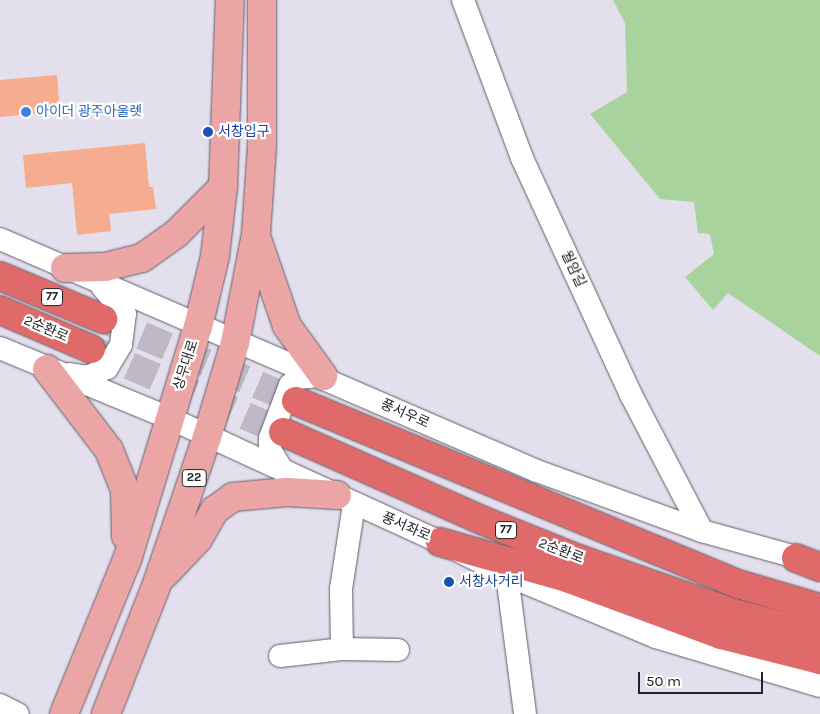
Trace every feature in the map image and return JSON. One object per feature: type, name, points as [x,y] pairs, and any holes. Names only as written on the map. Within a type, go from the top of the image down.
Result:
[{"type":"highway","name":"77","points":[[0,276],[103,319]]},
{"type":"highway","name":"2순환로","points":[[0,310],[91,349]]},
{"type":"highway","points":[[296,401],[738,584],[820,608]]},
{"type":"highway","name":"2순환로","points":[[283,432],[484,522],[579,559],[734,613],[820,636]]},
{"type":"highway","points":[[440,542],[567,578],[721,635],[820,660]]},
{"type":"main road","name":"상무대로","points":[[64,714],[127,560],[198,327],[215,256],[223,187],[230,0]]},
{"type":"main road","name":"22","points":[[106,714],[158,580],[208,437],[235,343],[256,234],[262,145],[262,0]]},
{"type":"main road","points":[[65,268],[105,266],[142,258],[177,233],[223,187]]},
{"type":"main road","points":[[256,234],[287,326],[323,376]]},
{"type":"main road","points":[[47,369],[109,450],[125,490],[127,560]]},
{"type":"main road","points":[[158,580],[198,539],[215,510],[233,497],[278,492],[345,500]]},
{"type":"street","name":"월암길","points":[[463,0],[486,70],[522,158],[631,395],[702,530]]},
{"type":"street","name":"풍서우로","points":[[0,239],[235,343],[323,376],[537,471],[702,530],[812,563]]},
{"type":"street","points":[[47,369],[87,377],[108,368],[121,345],[125,314],[98,283]]},
{"type":"street","name":"풍서좌로","points":[[0,348],[47,369],[170,418],[440,542],[507,576],[656,638],[820,686]]},
{"type":"street","points":[[281,468],[270,450],[270,438],[290,385],[298,378],[323,376]]},
{"type":"street","points":[[342,649],[341,589],[345,500]]},
{"type":"street","points":[[507,576],[526,714]]},
{"type":"street","points":[[280,656],[342,649],[398,650]]},
{"type":"street","points":[[0,705],[18,714]]},
{"type":"green space","points":[[613,0],[820,0],[820,356],[728,293],[713,310],[685,277],[714,254],[710,234],[698,233],[694,202],[660,199],[590,114],[627,92],[625,23]]},
{"type":"building","points":[[57,75],[60,111],[0,117],[0,80]]},
{"type":"building","points":[[145,143],[149,187],[153,187],[156,209],[109,214],[111,231],[77,235],[72,183],[26,188],[23,155]]},
{"type":"tunnel","points":[[103,319],[296,401]]},
{"type":"tunnel","points":[[91,349],[283,432]]},
{"type":"place","name":"아이더 광주아울렛","points":[[26,112]]},
{"type":"place","name":"서창입구","points":[[208,132]]},
{"type":"place","name":"서창사거리","points":[[449,582]]}]
